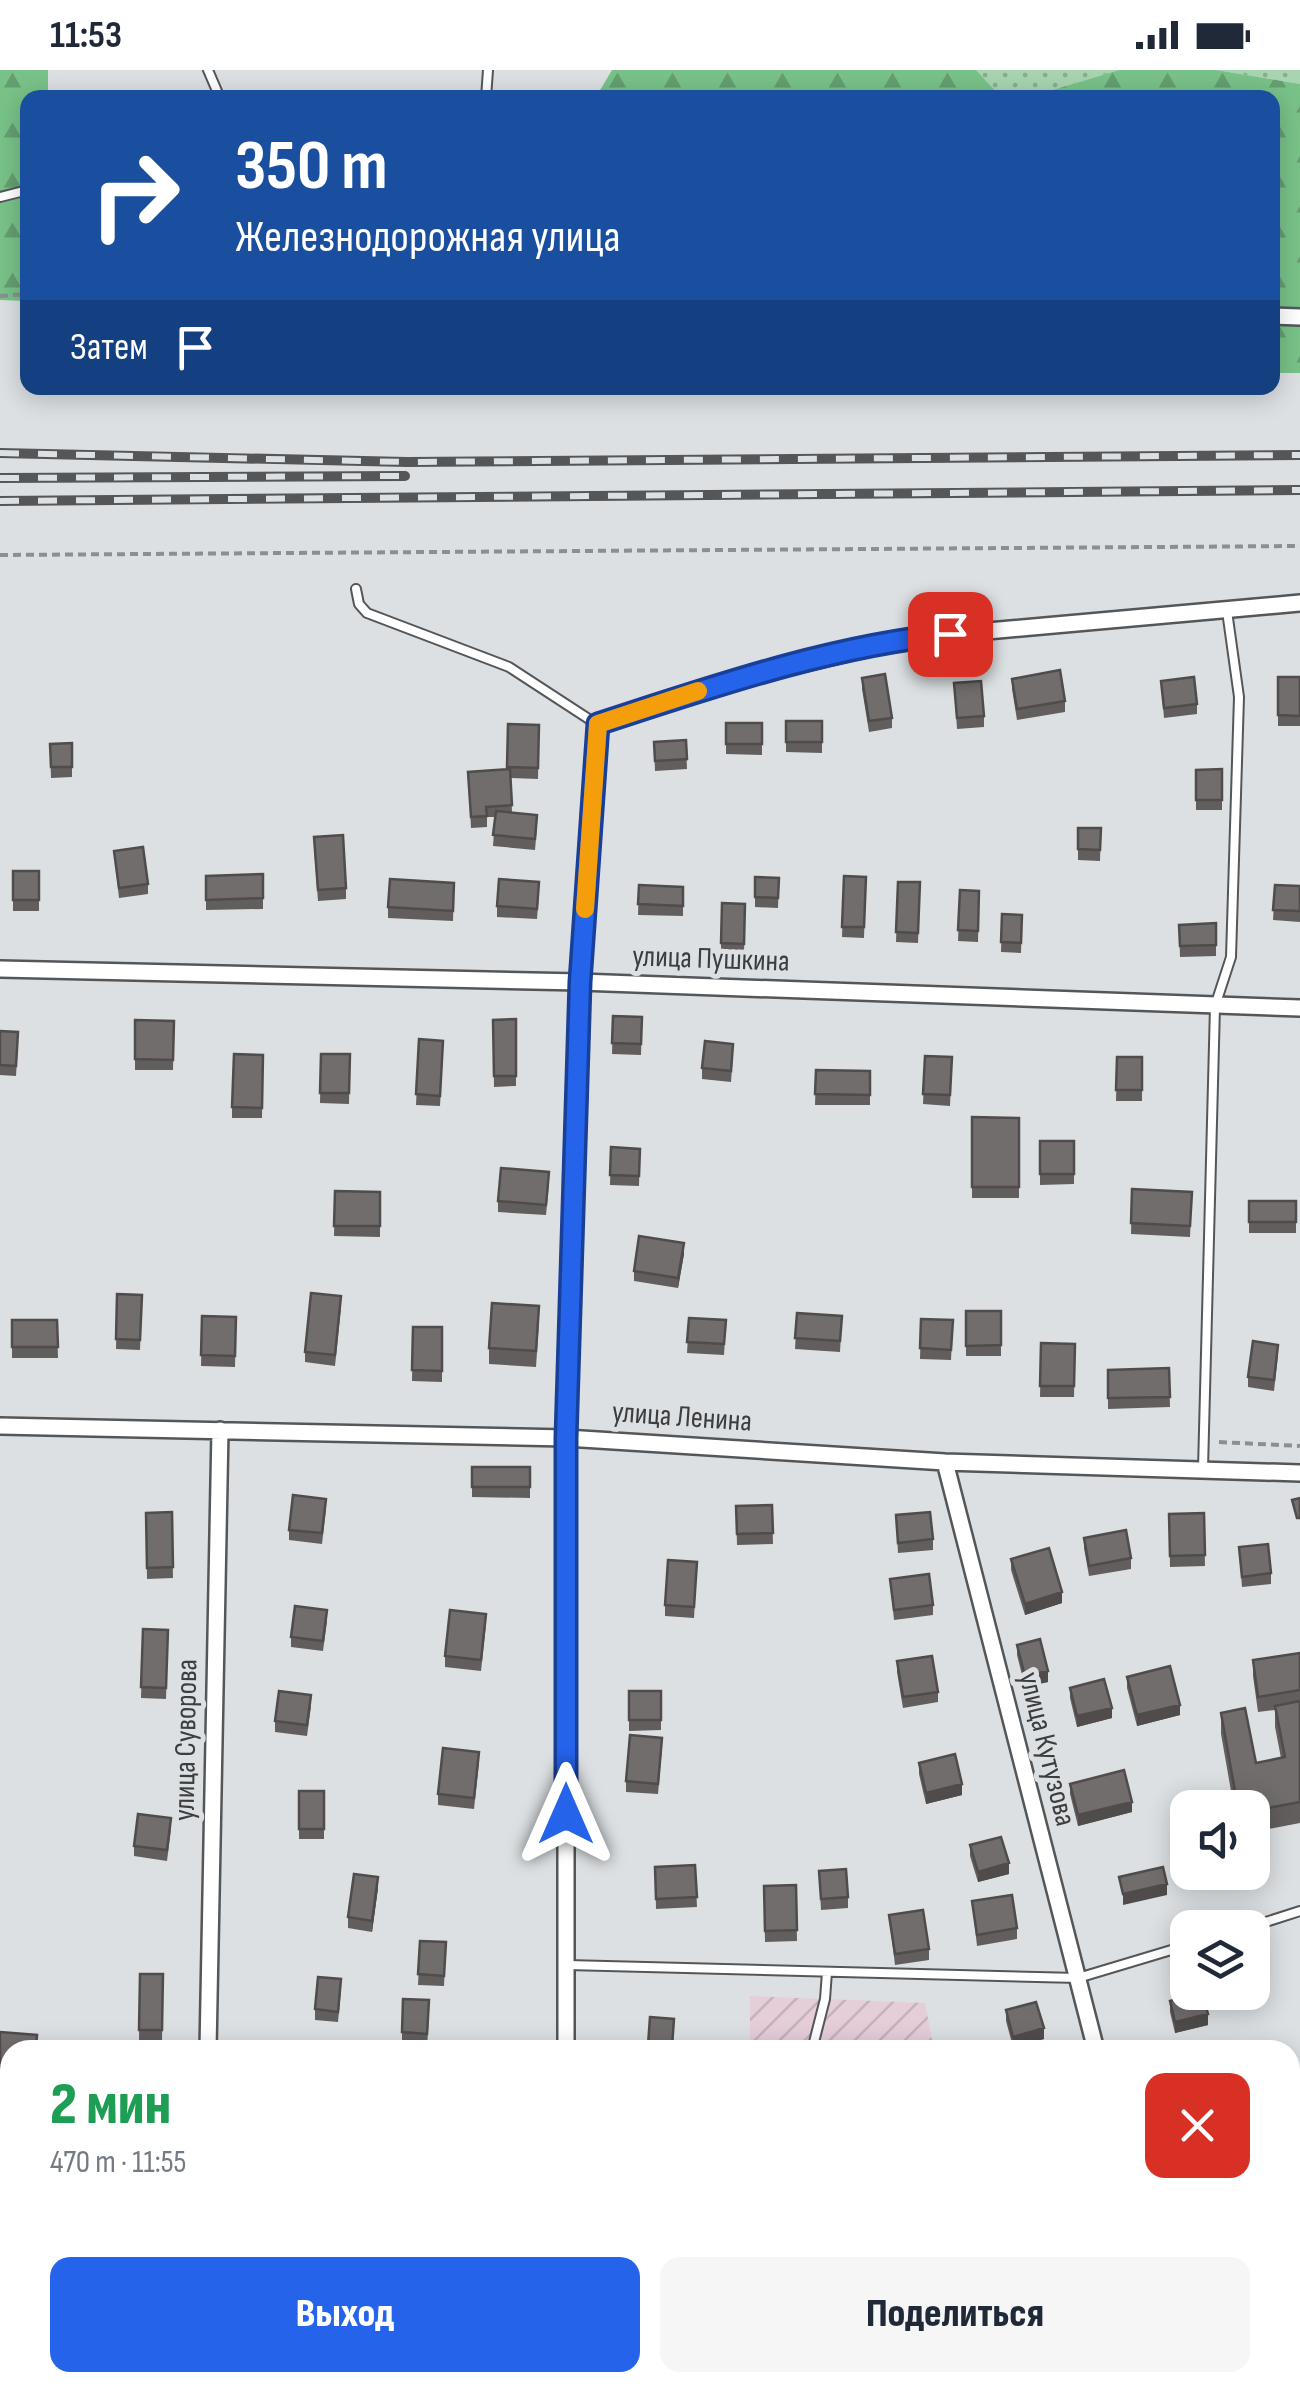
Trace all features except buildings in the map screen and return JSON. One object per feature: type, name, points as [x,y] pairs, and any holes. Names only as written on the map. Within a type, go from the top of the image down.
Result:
[{"type":"street","points":[[566,2040],[566,1438],[580,982],[598,724],[725,682],[910,638],[1300,602]]},
{"type":"street","name":"улица Пушкина","points":[[0,969],[580,982],[1300,1008]]},
{"type":"street","name":"улица Ленина","points":[[0,1426],[566,1438],[945,1462],[1300,1472]]},
{"type":"street","name":"улица Суворова","points":[[208,2040],[220,1430]]},
{"type":"street","name":"улица Кутузова","points":[[945,1462],[1094,2040]]},
{"type":"lane","points":[[356,590],[359,604],[367,613],[509,667],[598,724]]},
{"type":"lane","points":[[1203,1471],[1215,1006],[1231,957],[1238,737],[1239,697],[1226,607]]},
{"type":"lane","points":[[1270,1921],[1300,1912]]},
{"type":"lane","points":[[566,1965],[1078,1978],[1170,1950]]},
{"type":"lane","points":[[815,2040],[825,1999],[826,1972]]},
{"type":"path","points":[[0,555],[1300,546]]},
{"type":"path","points":[[1204,1441],[1300,1446]]},
{"type":"shaded area","points":[[750,1996],[925,2003],[932,2040],[750,2040]]},
{"type":"green space","points":[[0,70],[48,70],[48,90],[20,90],[20,301],[0,300]]},
{"type":"green space","points":[[612,70],[976,70],[995,90],[600,90]]},
{"type":"green space","points":[[976,70],[1119,70],[1053,90],[995,90]]},
{"type":"green space","points":[[1119,70],[1216,70],[1300,84],[1300,373],[1280,373],[1280,90],[1053,90]]},
{"type":"green space","points":[[1216,70],[1300,70],[1300,84]]},
{"type":"railway","points":[[0,453],[407,462],[1300,455]]},
{"type":"railway","points":[[0,478],[405,476]]},
{"type":"railway","points":[[0,501],[1300,490]]},
{"type":"slow traffic","points":[[585,909],[598,724],[698,691]]},
{"type":"route","points":[[566,1814],[566,1438],[580,982],[598,724],[725,682],[910,638],[950,634]]}]
